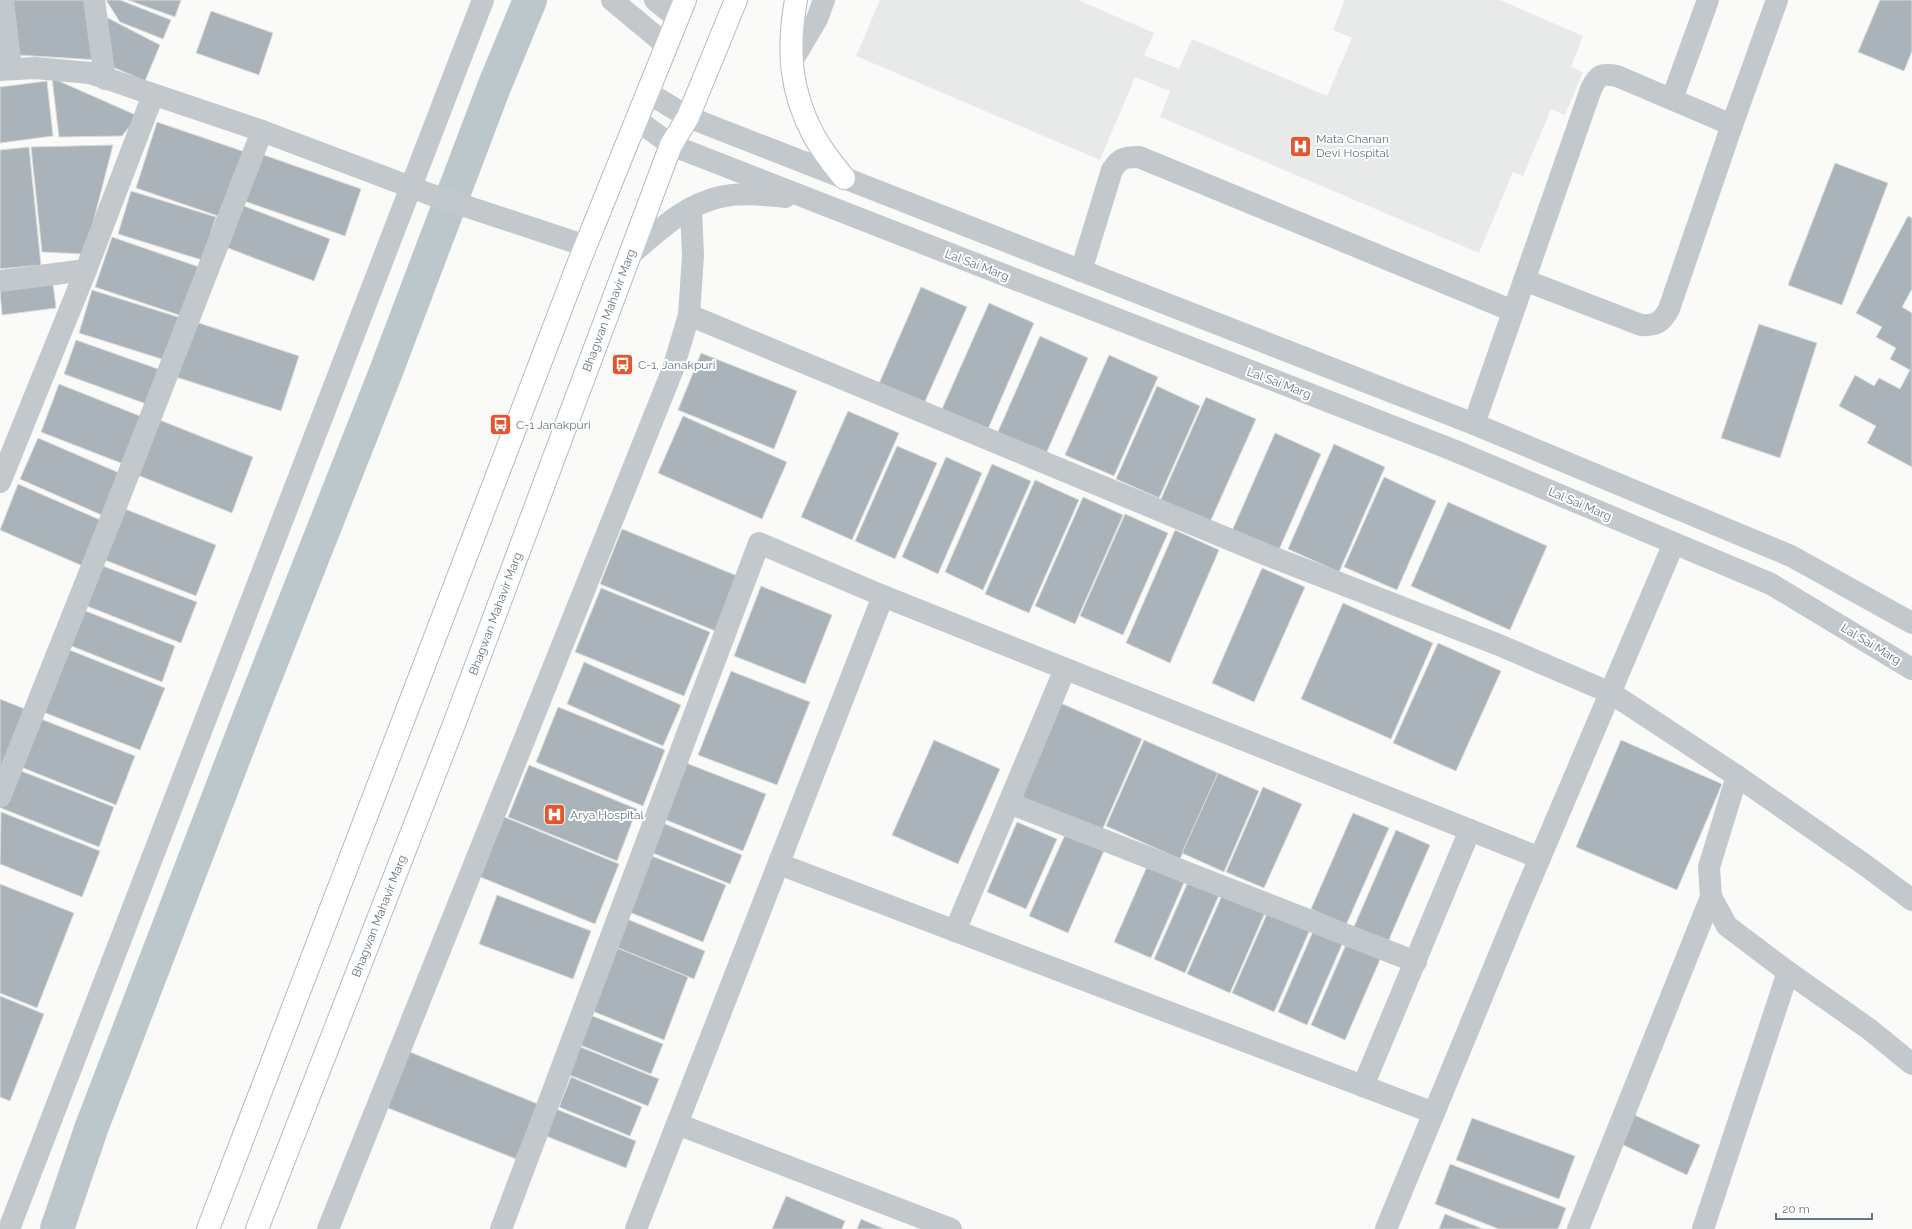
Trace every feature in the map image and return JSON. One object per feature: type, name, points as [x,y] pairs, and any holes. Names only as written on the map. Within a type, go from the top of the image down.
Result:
[{"type":"main road","name":"Bhagwan Mahavir Marg","points":[[257,1229],[453,727],[671,145],[688,117],[736,0]]},
{"type":"main road","points":[[796,0],[791,63],[798,101],[814,137],[844,178]]},
{"type":"main road","points":[[208,1229],[557,320],[681,9]]},
{"type":"street","points":[[3,0],[6,70],[35,68],[90,73],[262,131],[432,195],[586,246]]},
{"type":"street","points":[[94,0],[105,78]]},
{"type":"street","points":[[0,1226],[9,1229],[412,188],[483,0]]},
{"type":"street","points":[[612,0],[666,45]]},
{"type":"street","points":[[655,0],[681,9]]},
{"type":"street","points":[[791,63],[817,18],[824,0]]},
{"type":"street","points":[[1672,99],[1708,0]]},
{"type":"street","points":[[1524,280],[1641,325],[1650,326],[1663,320],[1669,309],[1732,125],[1777,0]]},
{"type":"street","points":[[1474,424],[1591,89],[1597,78],[1606,74],[1617,76],[1732,125]]},
{"type":"street","points":[[647,92],[688,117],[1474,424],[1791,556],[1912,623]]},
{"type":"street","points":[[0,482],[86,270],[153,95]]},
{"type":"street","name":"Lal Sai Marg","points":[[636,119],[671,145],[1453,450],[1771,584],[1912,669]]},
{"type":"street","points":[[0,797],[110,524],[262,131]]},
{"type":"street","points":[[1081,271],[1112,170],[1118,161],[1127,157],[1139,157],[1513,311]]},
{"type":"street","points":[[630,255],[664,225],[691,208],[720,197],[749,195],[810,200]]},
{"type":"street","points":[[328,1229],[673,368],[689,316],[693,256],[691,208]]},
{"type":"street","points":[[0,281],[86,270]]},
{"type":"street","points":[[689,316],[1267,555],[1499,645],[1612,693],[1737,776],[1865,865],[1912,900]]},
{"type":"street","points":[[501,1229],[759,543],[883,596],[1540,858]]},
{"type":"street","points":[[1386,1229],[1540,858],[1612,693],[1674,543]]},
{"type":"street","points":[[636,1229],[883,596]]},
{"type":"street","points":[[955,931],[1065,669]]},
{"type":"street","points":[[1737,776],[1709,867],[1711,897],[1727,926],[1788,972],[1869,1029],[1912,1064]]},
{"type":"street","points":[[1009,803],[1416,962]]},
{"type":"street","points":[[1364,1086],[1470,830]]},
{"type":"street","points":[[778,864],[1434,1113]]},
{"type":"street","points":[[1578,1229],[1711,897]]},
{"type":"street","points":[[1703,1229],[1788,972]]},
{"type":"street","points":[[677,1124],[951,1229]]},
{"type":"shaded area","points":[[880,0],[1078,0],[1154,33],[1144,55],[1179,69],[1192,39],[1327,96],[1352,38],[1333,30],[1345,0],[1500,0],[1583,36],[1571,67],[1583,72],[1565,115],[1551,109],[1523,176],[1513,172],[1479,253],[1160,117],[1170,91],[1135,77],[1100,160],[856,56]]},
{"type":"building","points":[[11,0],[91,0],[99,60],[17,55]]},
{"type":"building","points":[[106,0],[120,0],[171,20],[163,39],[120,22]]},
{"type":"building","points":[[128,0],[181,0],[175,17]]},
{"type":"building","points":[[1880,0],[1912,0],[1912,51],[1904,71],[1858,52]]},
{"type":"building","points":[[211,11],[273,33],[259,75],[196,53]]},
{"type":"building","points":[[102,15],[160,45],[145,81],[108,65]]},
{"type":"building","points":[[52,78],[138,116],[122,136],[59,137]]},
{"type":"building","points":[[47,81],[53,136],[0,143],[0,87]]},
{"type":"building","points":[[157,122],[245,152],[224,218],[136,188]]},
{"type":"building","points":[[113,145],[85,254],[42,252],[31,147]]},
{"type":"building","points":[[29,147],[41,265],[0,269],[0,150]]},
{"type":"building","points":[[261,154],[361,189],[345,236],[244,201]]},
{"type":"building","points":[[1835,163],[1888,183],[1842,305],[1788,285]]},
{"type":"building","points":[[131,191],[216,217],[202,260],[118,234]]},
{"type":"building","points":[[239,204],[330,239],[314,281],[223,246]]},
{"type":"building","points":[[1908,216],[1912,218],[1912,289],[1902,307],[1912,313],[1912,467],[1867,443],[1876,426],[1839,406],[1855,375],[1874,386],[1879,378],[1900,389],[1910,370],[1890,359],[1896,348],[1876,337],[1882,327],[1856,313]]},
{"type":"building","points":[[112,237],[202,268],[185,317],[95,287]]},
{"type":"building","points":[[53,284],[56,308],[2,315],[0,290]]},
{"type":"building","points":[[921,287],[967,307],[923,406],[878,386]]},
{"type":"building","points":[[92,290],[181,318],[168,361],[79,333]]},
{"type":"building","points":[[989,303],[1034,323],[988,429],[942,409]]},
{"type":"building","points":[[193,321],[299,356],[281,411],[176,377]]},
{"type":"building","points":[[1759,324],[1817,343],[1780,458],[1721,438]]},
{"type":"building","points":[[1040,336],[1088,358],[1045,456],[997,434]]},
{"type":"building","points":[[76,340],[161,370],[149,405],[64,374]]},
{"type":"building","points":[[701,353],[797,391],[774,449],[678,410]]},
{"type":"building","points":[[1109,355],[1158,377],[1114,476],[1065,455]]},
{"type":"building","points":[[59,384],[145,418],[126,465],[41,432]]},
{"type":"building","points":[[1157,386],[1200,406],[1159,498],[1116,479]]},
{"type":"building","points":[[1206,397],[1256,419],[1207,529],[1157,508]]},
{"type":"building","points":[[848,411],[899,433],[852,540],[801,517]]},
{"type":"building","points":[[683,416],[787,462],[762,519],[658,473]]},
{"type":"building","points":[[157,419],[253,457],[232,513],[135,474]]},
{"type":"building","points":[[1275,433],[1321,454],[1278,552],[1232,531]]},
{"type":"building","points":[[38,438],[124,475],[106,517],[20,479]]},
{"type":"building","points":[[1334,444],[1385,467],[1339,572],[1288,549]]},
{"type":"building","points":[[897,446],[937,463],[895,559],[855,541]]},
{"type":"building","points":[[946,457],[982,473],[938,574],[902,557]]},
{"type":"building","points":[[992,464],[1031,481],[983,590],[945,572]]},
{"type":"building","points":[[1384,477],[1436,501],[1397,590],[1344,567]]},
{"type":"building","points":[[1035,480],[1079,500],[1029,613],[985,594]]},
{"type":"building","points":[[18,484],[105,522],[85,567],[0,530]]},
{"type":"building","points":[[1083,497],[1123,515],[1075,624],[1035,606]]},
{"type":"building","points":[[1448,502],[1547,546],[1510,630],[1411,586]]},
{"type":"building","points":[[125,509],[216,545],[196,596],[105,560]]},
{"type":"building","points":[[1125,514],[1168,533],[1123,635],[1080,616]]},
{"type":"building","points":[[622,529],[740,577],[718,632],[600,584]]},
{"type":"building","points":[[1175,530],[1219,550],[1170,663],[1126,643]]},
{"type":"building","points":[[103,566],[197,602],[181,643],[87,606]]},
{"type":"building","points":[[1262,568],[1305,587],[1254,702],[1212,683]]},
{"type":"building","points":[[761,586],[832,615],[805,684],[734,656]]},
{"type":"building","points":[[601,588],[710,632],[684,696],[575,652]]},
{"type":"building","points":[[1343,603],[1433,643],[1391,739],[1301,699]]},
{"type":"building","points":[[83,610],[175,646],[162,682],[69,645]]},
{"type":"building","points":[[1438,643],[1501,671],[1456,771],[1393,743]]},
{"type":"building","points":[[67,649],[165,688],[140,750],[43,712]]},
{"type":"building","points":[[584,662],[681,705],[663,746],[567,704]]},
{"type":"building","points":[[731,671],[810,702],[777,785],[698,755]]},
{"type":"building","points":[[0,699],[30,711],[0,789]]},
{"type":"building","points":[[1056,701],[1142,739],[1100,835],[1014,797]]},
{"type":"building","points":[[558,707],[665,750],[643,806],[536,762]]},
{"type":"building","points":[[36,717],[135,756],[116,805],[16,765]]},
{"type":"building","points":[[934,740],[1000,769],[958,864],[892,835]]},
{"type":"building","points":[[1144,740],[1218,773],[1180,859],[1106,826]]},
{"type":"building","points":[[1621,740],[1722,784],[1677,890],[1576,847]]},
{"type":"building","points":[[686,763],[766,794],[743,851],[664,819]]},
{"type":"building","points":[[529,765],[637,809],[617,861],[508,817]]},
{"type":"building","points":[[16,769],[114,807],[99,847],[1,808]]},
{"type":"building","points":[[1218,773],[1259,791],[1224,872],[1182,853]]},
{"type":"building","points":[[1263,787],[1302,804],[1264,888],[1226,872]]},
{"type":"building","points":[[1,812],[100,851],[82,897],[0,864]]},
{"type":"building","points":[[1353,813],[1389,828],[1346,925],[1311,909]]},
{"type":"building","points":[[502,816],[619,864],[595,924],[478,876]]},
{"type":"building","points":[[660,822],[742,855],[730,884],[648,851]]},
{"type":"building","points":[[1017,822],[1057,839],[1026,909],[987,892]]},
{"type":"building","points":[[1068,828],[1106,846],[1068,933],[1029,916]]},
{"type":"building","points":[[1396,830],[1430,845],[1387,944],[1353,929]]},
{"type":"building","points":[[649,855],[726,885],[703,942],[627,911]]},
{"type":"building","points":[[1149,862],[1186,878],[1151,958],[1114,942]]},
{"type":"building","points":[[1188,882],[1219,895],[1185,973],[1154,959]]},
{"type":"building","points":[[0,884],[74,913],[37,1008],[0,993]]},
{"type":"building","points":[[1225,889],[1267,908],[1230,993],[1187,974]]},
{"type":"building","points":[[497,895],[591,931],[573,979],[479,944]]},
{"type":"building","points":[[1270,907],[1312,925],[1274,1012],[1232,993]]},
{"type":"building","points":[[622,917],[705,951],[694,979],[611,945]]},
{"type":"building","points":[[1315,927],[1344,940],[1307,1025],[1278,1012]]},
{"type":"building","points":[[1348,940],[1382,955],[1345,1040],[1311,1025]]},
{"type":"building","points":[[615,947],[688,977],[664,1040],[590,1010]]},
{"type":"building","points":[[0,996],[44,1014],[10,1101],[0,1097]]},
{"type":"building","points":[[590,1015],[663,1044],[651,1074],[578,1044]]},
{"type":"building","points":[[578,1046],[659,1079],[648,1106],[567,1074]]},
{"type":"building","points":[[405,1050],[538,1104],[516,1159],[383,1106]]},
{"type":"building","points":[[571,1077],[642,1107],[630,1136],[559,1107]]},
{"type":"building","points":[[556,1109],[636,1141],[626,1168],[546,1136]]},
{"type":"building","points":[[1630,1113],[1700,1145],[1687,1175],[1617,1142]]},
{"type":"building","points":[[1472,1118],[1575,1156],[1559,1199],[1456,1160]]},
{"type":"building","points":[[1450,1164],[1566,1208],[1558,1229],[1499,1229],[1435,1204]]},
{"type":"building","points":[[786,1196],[845,1221],[842,1229],[772,1229]]},
{"type":"building","points":[[1445,1214],[1483,1229],[1439,1229]]},
{"type":"building","points":[[861,1219],[884,1229],[857,1229]]},
{"type":"waterway","points":[[57,1229],[91,1129],[249,718],[385,374],[494,87],[530,0]]},
{"type":"place","name":"Mata Chanan Devi Hospital","points":[[1300,146]]},
{"type":"place","name":"C-1, Janakpuri","points":[[622,365]]},
{"type":"place","name":"C-1 Janakpuri","points":[[500,425]]},
{"type":"place","name":"Arya Hospital","points":[[554,815]]}]
